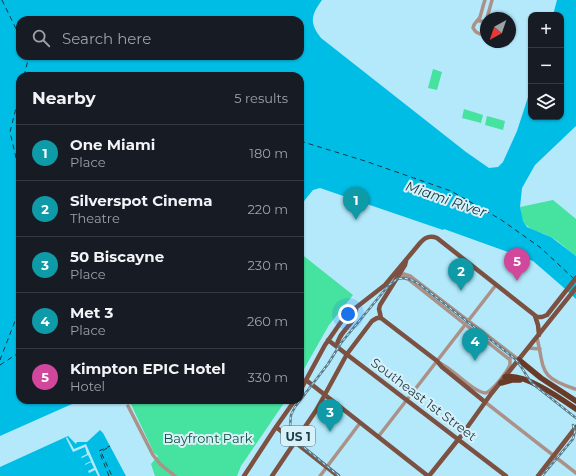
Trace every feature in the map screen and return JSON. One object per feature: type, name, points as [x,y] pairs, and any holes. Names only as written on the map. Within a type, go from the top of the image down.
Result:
[{"type":"highway","points":[[519,360],[535,374],[576,401]]},
{"type":"highway","points":[[506,374],[537,385],[576,409]]},
{"type":"highway","points":[[500,383],[512,380],[523,380]]},
{"type":"main road","points":[[304,384],[328,340],[343,319],[379,291],[420,243],[425,238],[430,236],[437,238],[535,316],[542,318],[546,316],[576,288]]},
{"type":"main road","points":[[406,261],[380,305],[379,308],[381,318],[437,361],[442,368],[485,402]]},
{"type":"main road","points":[[389,280],[397,277]]},
{"type":"main road","points":[[306,380],[428,476],[459,439],[506,374],[513,368],[538,336],[576,278]]},
{"type":"main road","points":[[337,346],[338,340],[355,317],[356,308]]},
{"type":"main road","points":[[535,316],[538,325],[538,336]]},
{"type":"main road","name":"US 1","points":[[272,476],[314,413],[347,354],[372,321],[381,318]]},
{"type":"main road","name":"Southeast 1st Street","points":[[328,340],[506,476]]},
{"type":"main road","name":"US 1","points":[[246,475],[276,426],[292,404]]},
{"type":"main road","points":[[276,426],[338,476]]},
{"type":"main road","points":[[538,476],[576,427]]},
{"type":"street","points":[[480,33],[476,32],[473,26],[477,21],[485,0]]},
{"type":"street","points":[[489,12],[492,0]]},
{"type":"street","points":[[397,277],[405,274],[410,276],[519,360]]},
{"type":"street","points":[[397,277],[408,279],[510,360]]},
{"type":"street","points":[[378,437],[496,285]]},
{"type":"street","points":[[538,336],[543,367],[547,374],[562,385],[575,389]]},
{"type":"street","points":[[528,348],[534,347],[540,349]]},
{"type":"street","points":[[437,361],[445,365],[479,391],[486,393],[492,389],[506,374],[510,364],[510,353]]},
{"type":"street","points":[[485,402],[576,474]]},
{"type":"street","points":[[128,406],[153,455],[160,464],[175,476]]},
{"type":"street","points":[[320,476],[360,423]]},
{"type":"green space","points":[[433,69],[442,72],[437,90],[428,88]]},
{"type":"green space","points":[[464,109],[483,115],[481,123],[462,118]]},
{"type":"green space","points":[[487,116],[505,121],[503,130],[485,125]]},
{"type":"green space","points":[[553,200],[576,219],[576,256],[554,239],[530,228],[523,221],[520,207]]},
{"type":"green space","points":[[304,256],[353,295],[329,325],[304,369]]},
{"type":"green space","name":"Bayfront Park","points":[[131,404],[283,404],[241,466],[237,476],[155,476],[151,464],[158,456],[154,453]]},
{"type":"water","name":"Miami River","points":[[0,0],[322,0],[313,19],[317,33],[321,38],[466,152],[489,168],[498,167],[503,162],[517,131],[528,97],[528,120],[564,120],[564,12],[554,12],[557,0],[576,0],[576,126],[535,165],[522,188],[520,207],[523,221],[527,227],[551,237],[576,256],[576,299],[533,261],[444,229],[443,230],[320,188],[313,190],[304,201],[304,72],[16,72],[16,404],[72,404],[0,436]]},
{"type":"water","points":[[100,430],[126,476],[0,476],[0,467],[68,436],[76,444],[77,442],[87,442]]},
{"type":"pier","points":[[67,437],[74,449],[86,444],[100,476],[98,476],[95,470],[89,473],[88,471],[94,468],[91,462],[85,465],[91,461],[88,455],[82,458],[81,457],[87,454],[85,447],[73,452],[66,438]]},
{"type":"ferry route","points":[[2,0],[16,29]]},
{"type":"ferry route","points":[[25,72],[28,60]]},
{"type":"ferry route","points":[[16,108],[10,132],[16,158]]},
{"type":"ferry route","points":[[304,142],[365,161],[451,191],[500,219],[541,248],[573,278]]},
{"type":"ferry route","points":[[0,360],[16,318]]},
{"type":"ferry route","points":[[0,365],[16,355]]},
{"type":"ferry route","points":[[109,476],[99,451],[110,446]]},
{"type":"ferry route","points":[[107,448],[101,452],[112,476]]},
{"type":"railway","points":[[304,395],[328,364],[341,343],[389,285],[397,279],[404,278],[419,284],[514,358],[533,384],[576,418]]},
{"type":"railway","points":[[297,404],[291,415],[290,427],[295,440],[339,476]]},
{"type":"railway","points":[[542,476],[573,439],[575,431],[573,425]]},
{"type":"place","name":"One Miami","points":[[356,220]]},
{"type":"place","name":"Kimpton EPIC Hotel","points":[[517,281]]},
{"type":"place","name":"Silverspot Cinema","points":[[461,291]]},
{"type":"place","name":"Met 3","points":[[475,361]]},
{"type":"place","name":"50 Biscayne","points":[[330,432]]}]
